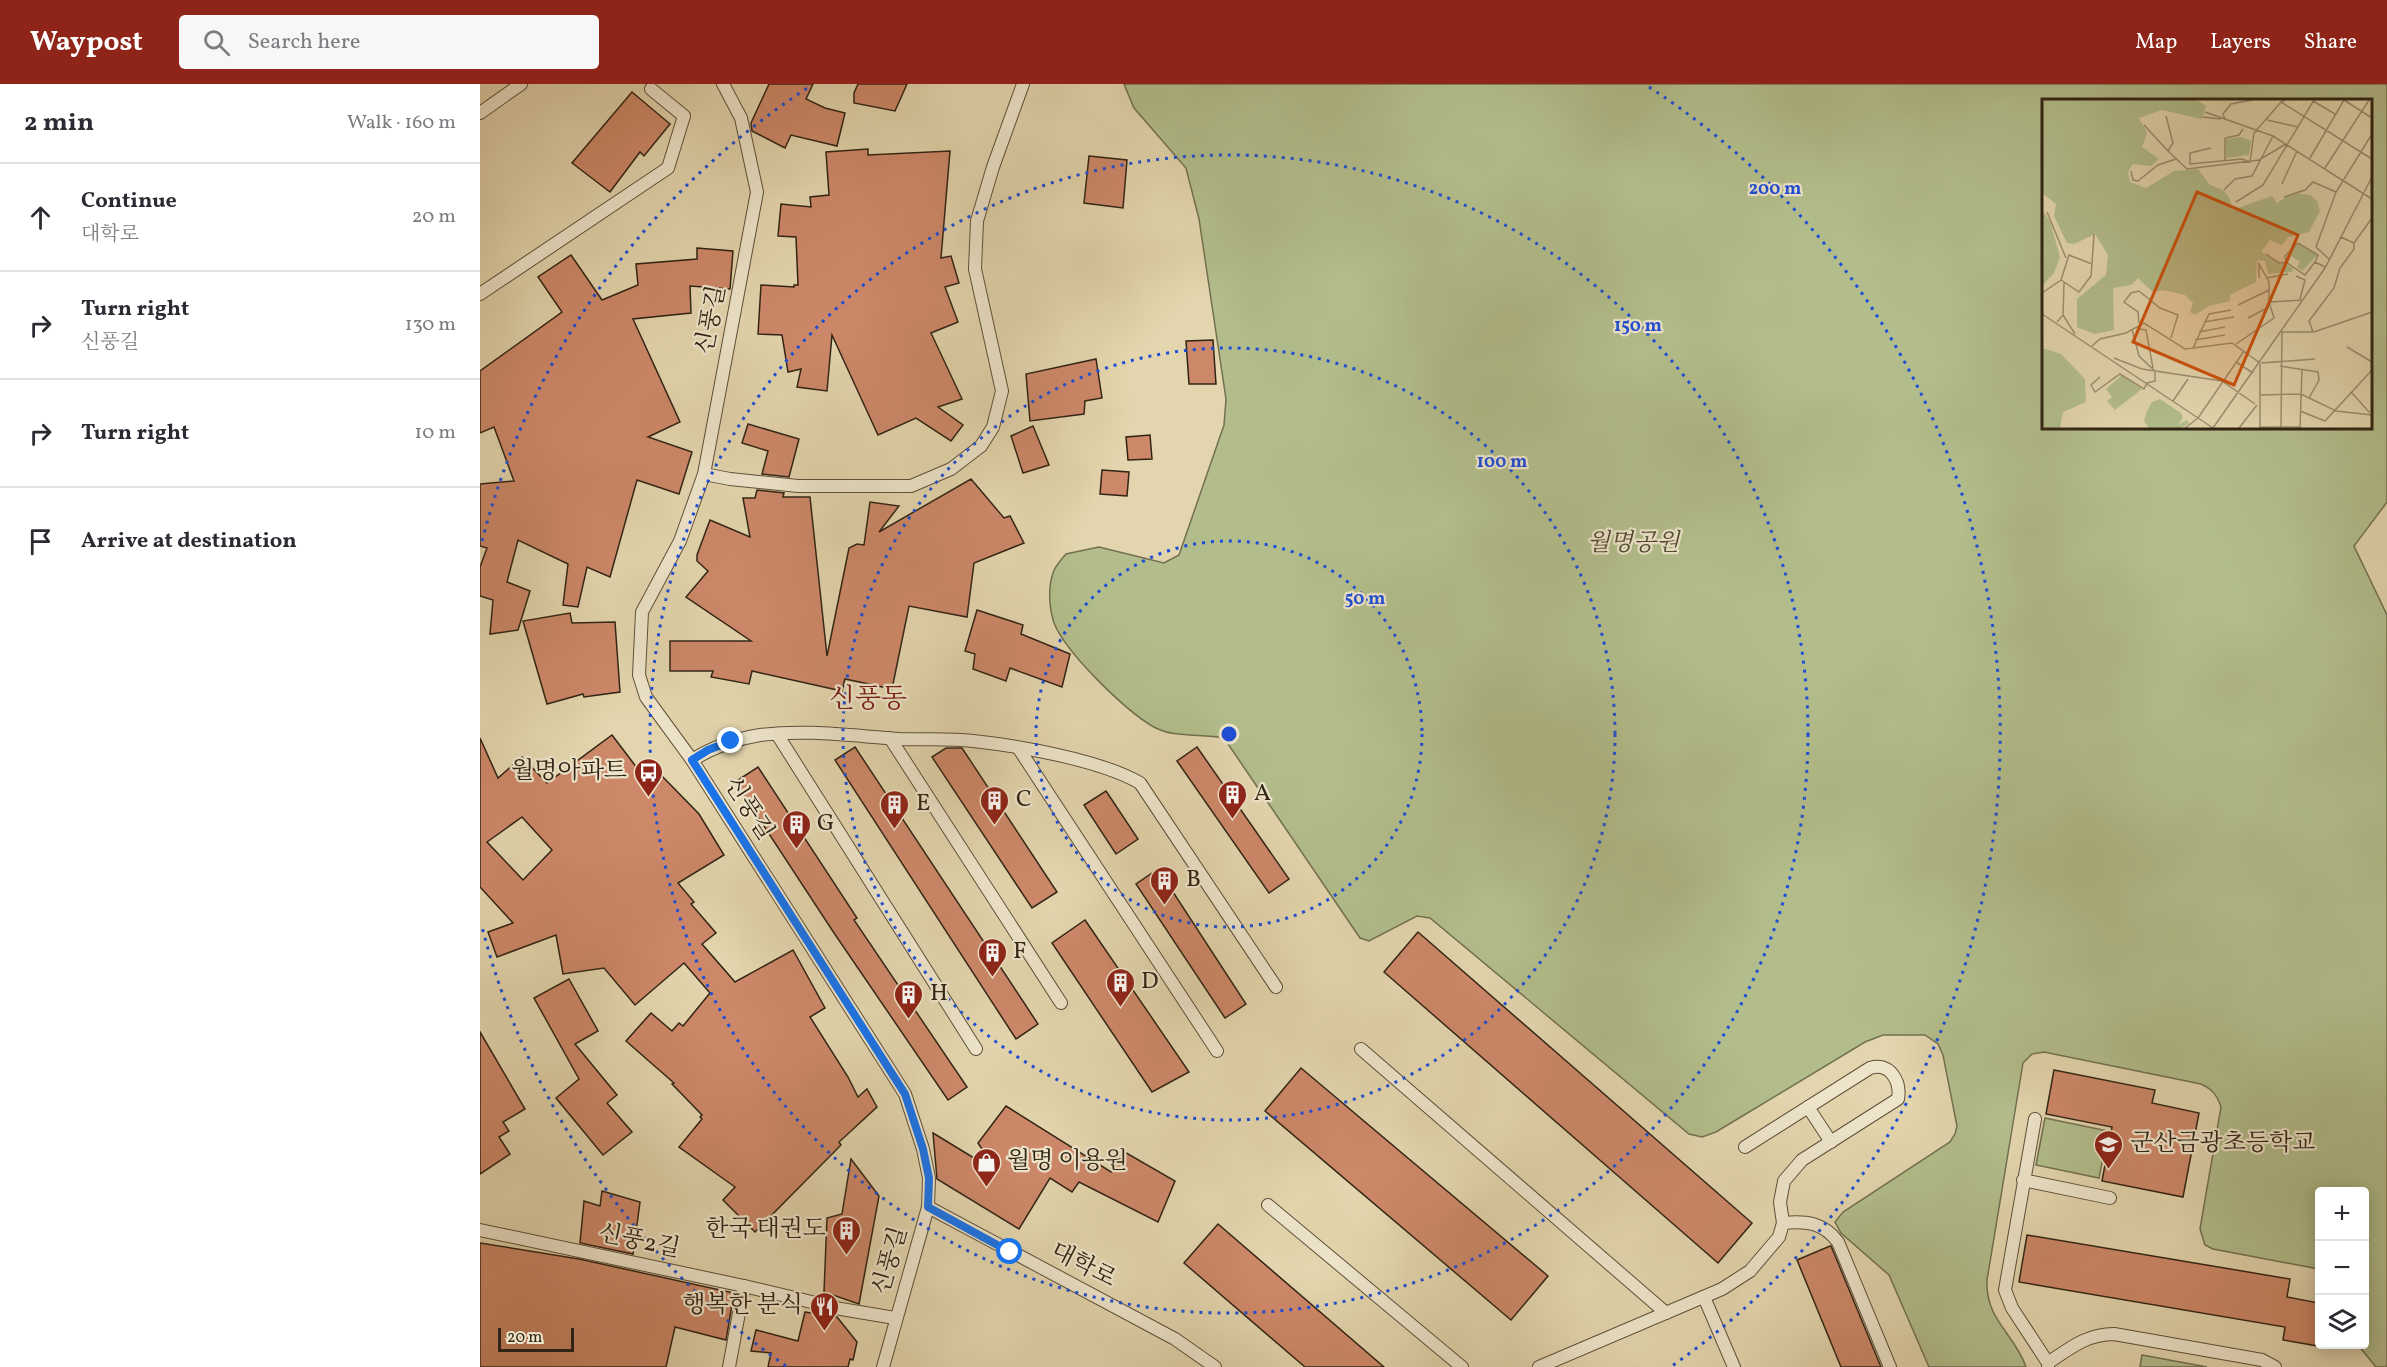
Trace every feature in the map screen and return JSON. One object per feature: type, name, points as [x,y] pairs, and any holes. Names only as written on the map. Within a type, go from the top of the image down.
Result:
[{"type":"lane","points":[[480,113],[521,84]]},
{"type":"lane","name":"신풍길","points":[[723,84],[741,118],[757,192],[704,474],[680,541],[642,612],[639,675],[646,697],[692,760],[905,1094],[923,1149],[929,1178],[928,1207],[883,1367]]},
{"type":"lane","points":[[704,474],[798,486],[911,486],[951,469],[981,446],[993,427],[1002,391],[975,269],[977,221],[993,167],[1023,84]]},
{"type":"lane","points":[[480,294],[668,168],[684,116],[651,89]]},
{"type":"lane","points":[[692,760],[708,750],[731,741],[777,734],[816,732],[972,741],[1060,756],[1111,770],[1140,783],[1276,987]]},
{"type":"lane","points":[[777,734],[976,1049]]},
{"type":"lane","points":[[890,738],[1061,1003]]},
{"type":"lane","points":[[1018,749],[1217,1051]]},
{"type":"lane","points":[[1361,1049],[1666,1313]]},
{"type":"lane","points":[[1539,1367],[1704,1297],[1730,1285],[1750,1271],[1779,1236],[1783,1223],[1780,1202],[1784,1181],[1802,1160],[1898,1099],[1900,1089],[1896,1079],[1891,1072],[1876,1066],[1745,1147]]},
{"type":"lane","points":[[1808,1107],[1831,1142]]},
{"type":"lane","points":[[2035,1119],[2005,1290],[2012,1308],[2048,1365],[2088,1337],[2114,1334],[2262,1360],[2275,1367]]},
{"type":"lane","points":[[2023,1180],[2110,1197]]},
{"type":"lane","points":[[1268,1205],[1462,1367]]},
{"type":"lane","name":"대학로","points":[[928,1207],[1175,1339],[1215,1367]]},
{"type":"lane","points":[[1783,1223],[1816,1224],[1832,1234],[1838,1242],[1890,1367]]},
{"type":"lane","name":"신풍2길","points":[[480,1230],[841,1309],[895,1318]]},
{"type":"lane","points":[[729,1367],[744,1286]]},
{"type":"lane","points":[[1704,1297],[1734,1367]]},
{"type":"green space","name":"월명공원","points":[[1124,84],[2387,84],[2387,502],[2354,546],[2387,615],[2387,1367],[2376,1367],[2361,1349],[2369,1349],[2369,1187],[2315,1187],[2315,1268],[2213,1249],[2205,1245],[2200,1229],[2221,1107],[2214,1093],[2201,1084],[2044,1052],[2032,1054],[2023,1063],[1987,1280],[1991,1306],[2026,1367],[1929,1367],[1889,1275],[1841,1233],[1835,1222],[1843,1212],[1950,1142],[1955,1134],[1957,1126],[1943,1055],[1938,1044],[1925,1035],[1883,1035],[1865,1042],[1716,1132],[1702,1137],[1689,1134],[1430,918],[1417,916],[1369,941],[1360,938],[1224,738],[1169,733],[1140,718],[1112,694],[1070,649],[1054,623],[1051,611],[1051,579],[1054,570],[1066,554],[1099,547],[1164,563],[1179,555],[1224,425],[1226,399],[1199,219],[1186,168],[1134,108]]},
{"type":"green space","points":[[2045,1118],[2108,1131],[2099,1178],[2036,1165]]},
{"type":"green space","points":[[2142,1355],[2207,1367],[2140,1367]]},
{"type":"building","points":[[769,84],[813,84],[806,99],[825,108],[845,113],[837,146],[791,135],[785,148],[752,131],[751,123]]},
{"type":"building","points":[[858,84],[907,84],[895,111],[854,103],[854,93]]},
{"type":"building","points":[[632,92],[670,124],[644,156],[640,152],[610,192],[572,163]]},
{"type":"building","points":[[868,149],[868,155],[950,151],[941,258],[951,256],[959,283],[945,287],[958,322],[931,333],[962,399],[938,407],[963,425],[951,441],[916,418],[878,435],[832,335],[827,391],[797,387],[801,369],[788,372],[782,335],[758,334],[761,285],[794,287],[798,285],[796,237],[778,236],[781,204],[811,207],[810,197],[829,195],[826,152]]},
{"type":"building","points":[[1089,156],[1127,160],[1123,208],[1084,203]]},
{"type":"building","points":[[697,248],[733,251],[730,289],[690,286],[691,313],[633,319],[680,422],[648,437],[692,452],[679,494],[637,480],[610,577],[587,567],[578,607],[563,605],[568,564],[518,540],[507,582],[530,591],[518,630],[490,634],[493,600],[480,596],[480,567],[487,548],[480,546],[480,484],[514,481],[494,427],[480,433],[480,371],[562,312],[538,277],[571,255],[602,300],[638,285],[636,264],[697,259]]},
{"type":"building","points":[[1213,340],[1216,384],[1189,384],[1186,341]]},
{"type":"building","points":[[1096,359],[1102,398],[1085,401],[1084,414],[1030,421],[1026,374]]},
{"type":"building","points":[[748,424],[799,439],[789,477],[762,474],[768,451],[742,443]]},
{"type":"building","points":[[1033,426],[1049,465],[1023,473],[1011,436]]},
{"type":"building","points":[[1150,435],[1152,459],[1128,460],[1126,437]]},
{"type":"building","points":[[1102,470],[1129,472],[1127,496],[1100,494]]},
{"type":"building","points":[[971,479],[1004,518],[1010,516],[1024,543],[974,563],[967,617],[909,606],[892,689],[845,679],[842,691],[752,671],[749,684],[711,677],[713,671],[670,671],[670,641],[751,641],[686,597],[708,571],[697,561],[697,555],[710,520],[750,537],[743,498],[755,498],[757,490],[784,493],[783,497],[810,497],[827,656],[849,548],[857,544],[864,545],[870,502],[899,506],[879,532]]},
{"type":"building","points":[[977,610],[1023,625],[1021,634],[1070,654],[1062,687],[1010,668],[1006,681],[973,669],[975,654],[965,651]]},
{"type":"building","points":[[570,613],[572,623],[615,622],[620,692],[584,697],[583,694],[547,704],[523,621]]},
{"type":"building","points":[[612,735],[650,785],[661,775],[699,814],[724,855],[678,883],[694,902],[691,904],[716,933],[702,944],[735,982],[793,950],[825,1008],[810,1017],[858,1097],[867,1089],[877,1107],[839,1142],[841,1145],[755,1232],[723,1200],[735,1187],[679,1147],[702,1119],[700,1117],[702,1115],[672,1084],[674,1083],[626,1041],[651,1013],[672,1031],[679,1023],[683,1026],[710,993],[684,963],[635,1005],[604,968],[563,974],[556,935],[497,957],[488,932],[513,923],[480,887],[480,738],[498,778],[522,757],[547,783]],"holes":[[[522,817],[552,850],[523,880],[487,842]]]},
{"type":"building","points":[[855,747],[1038,1024],[1016,1039],[835,760]]},
{"type":"building","name":"A","points":[[1197,747],[1289,879],[1269,893],[1177,761]]},
{"type":"building","name":"C","points":[[946,748],[962,748],[1057,892],[1032,908],[932,757]]},
{"type":"building","points":[[758,767],[857,918],[854,920],[967,1087],[948,1100],[735,782]]},
{"type":"building","points":[[1106,791],[1138,839],[1116,854],[1084,805]]},
{"type":"building","name":"B","points":[[1158,869],[1246,1004],[1225,1018],[1136,884]]},
{"type":"building","name":"D","points":[[1085,920],[1189,1072],[1152,1092],[1052,943]]},
{"type":"building","points":[[1418,932],[1752,1223],[1718,1263],[1384,972]]},
{"type":"building","points":[[569,979],[598,1031],[575,1044],[617,1095],[607,1103],[632,1132],[603,1155],[556,1098],[579,1079],[534,998]]},
{"type":"building","points":[[480,1032],[525,1109],[503,1122],[509,1131],[499,1137],[510,1154],[480,1174]]},
{"type":"building","points":[[1301,1068],[1548,1276],[1511,1320],[1265,1111]]},
{"type":"building","points":[[2054,1070],[2155,1090],[2152,1103],[2199,1113],[2183,1197],[2102,1181],[2112,1127],[2046,1114]]},
{"type":"building","points":[[1006,1106],[1111,1172],[1123,1151],[1175,1181],[1158,1222],[1079,1182],[1072,1192],[1050,1178],[1019,1229],[937,1179],[933,1133],[997,1172],[978,1143]]},
{"type":"building","name":"한국 태권도","points":[[851,1159],[879,1196],[859,1304],[824,1292],[827,1218],[842,1214]]},
{"type":"building","points":[[602,1191],[640,1202],[633,1254],[580,1243],[584,1201],[600,1206]]},
{"type":"building","points":[[1218,1224],[1384,1367],[1305,1367],[1184,1263]]},
{"type":"building","points":[[2027,1235],[2290,1279],[2287,1297],[2315,1302],[2315,1345],[2283,1340],[2285,1327],[2019,1282]]},
{"type":"building","points":[[480,1243],[579,1259],[734,1293],[726,1340],[675,1327],[666,1367],[480,1367]]},
{"type":"building","points":[[1831,1246],[1881,1367],[1841,1367],[1797,1260]]},
{"type":"building","points":[[805,1312],[837,1317],[857,1342],[853,1360],[850,1359],[848,1367],[768,1367],[771,1353],[751,1351],[756,1330],[798,1341]]},
{"type":"place","name":"월명아파트","points":[[648,798]]},
{"type":"place","name":"A","points":[[1233,820]]},
{"type":"place","name":"C","points":[[995,826]]},
{"type":"place","name":"E","points":[[895,830]]},
{"type":"place","name":"G","points":[[796,850]]},
{"type":"place","name":"B","points":[[1165,906]]},
{"type":"place","name":"F","points":[[992,978]]},
{"type":"place","name":"D","points":[[1120,1008]]},
{"type":"place","name":"H","points":[[909,1020]]},
{"type":"place","name":"군산금광초등학교","points":[[2109,1170]]},
{"type":"place","name":"월명 이용원","points":[[986,1188]]},
{"type":"place","name":"한국 태권도","points":[[847,1256]]},
{"type":"place","name":"행복한 분식","points":[[824,1332]]},
{"type":"district","name":"신풍동","points":[[868,700]]},
{"type":"route","points":[[731,741],[708,750],[692,760],[905,1094],[923,1149],[929,1178],[928,1207],[1010,1252]]}]
